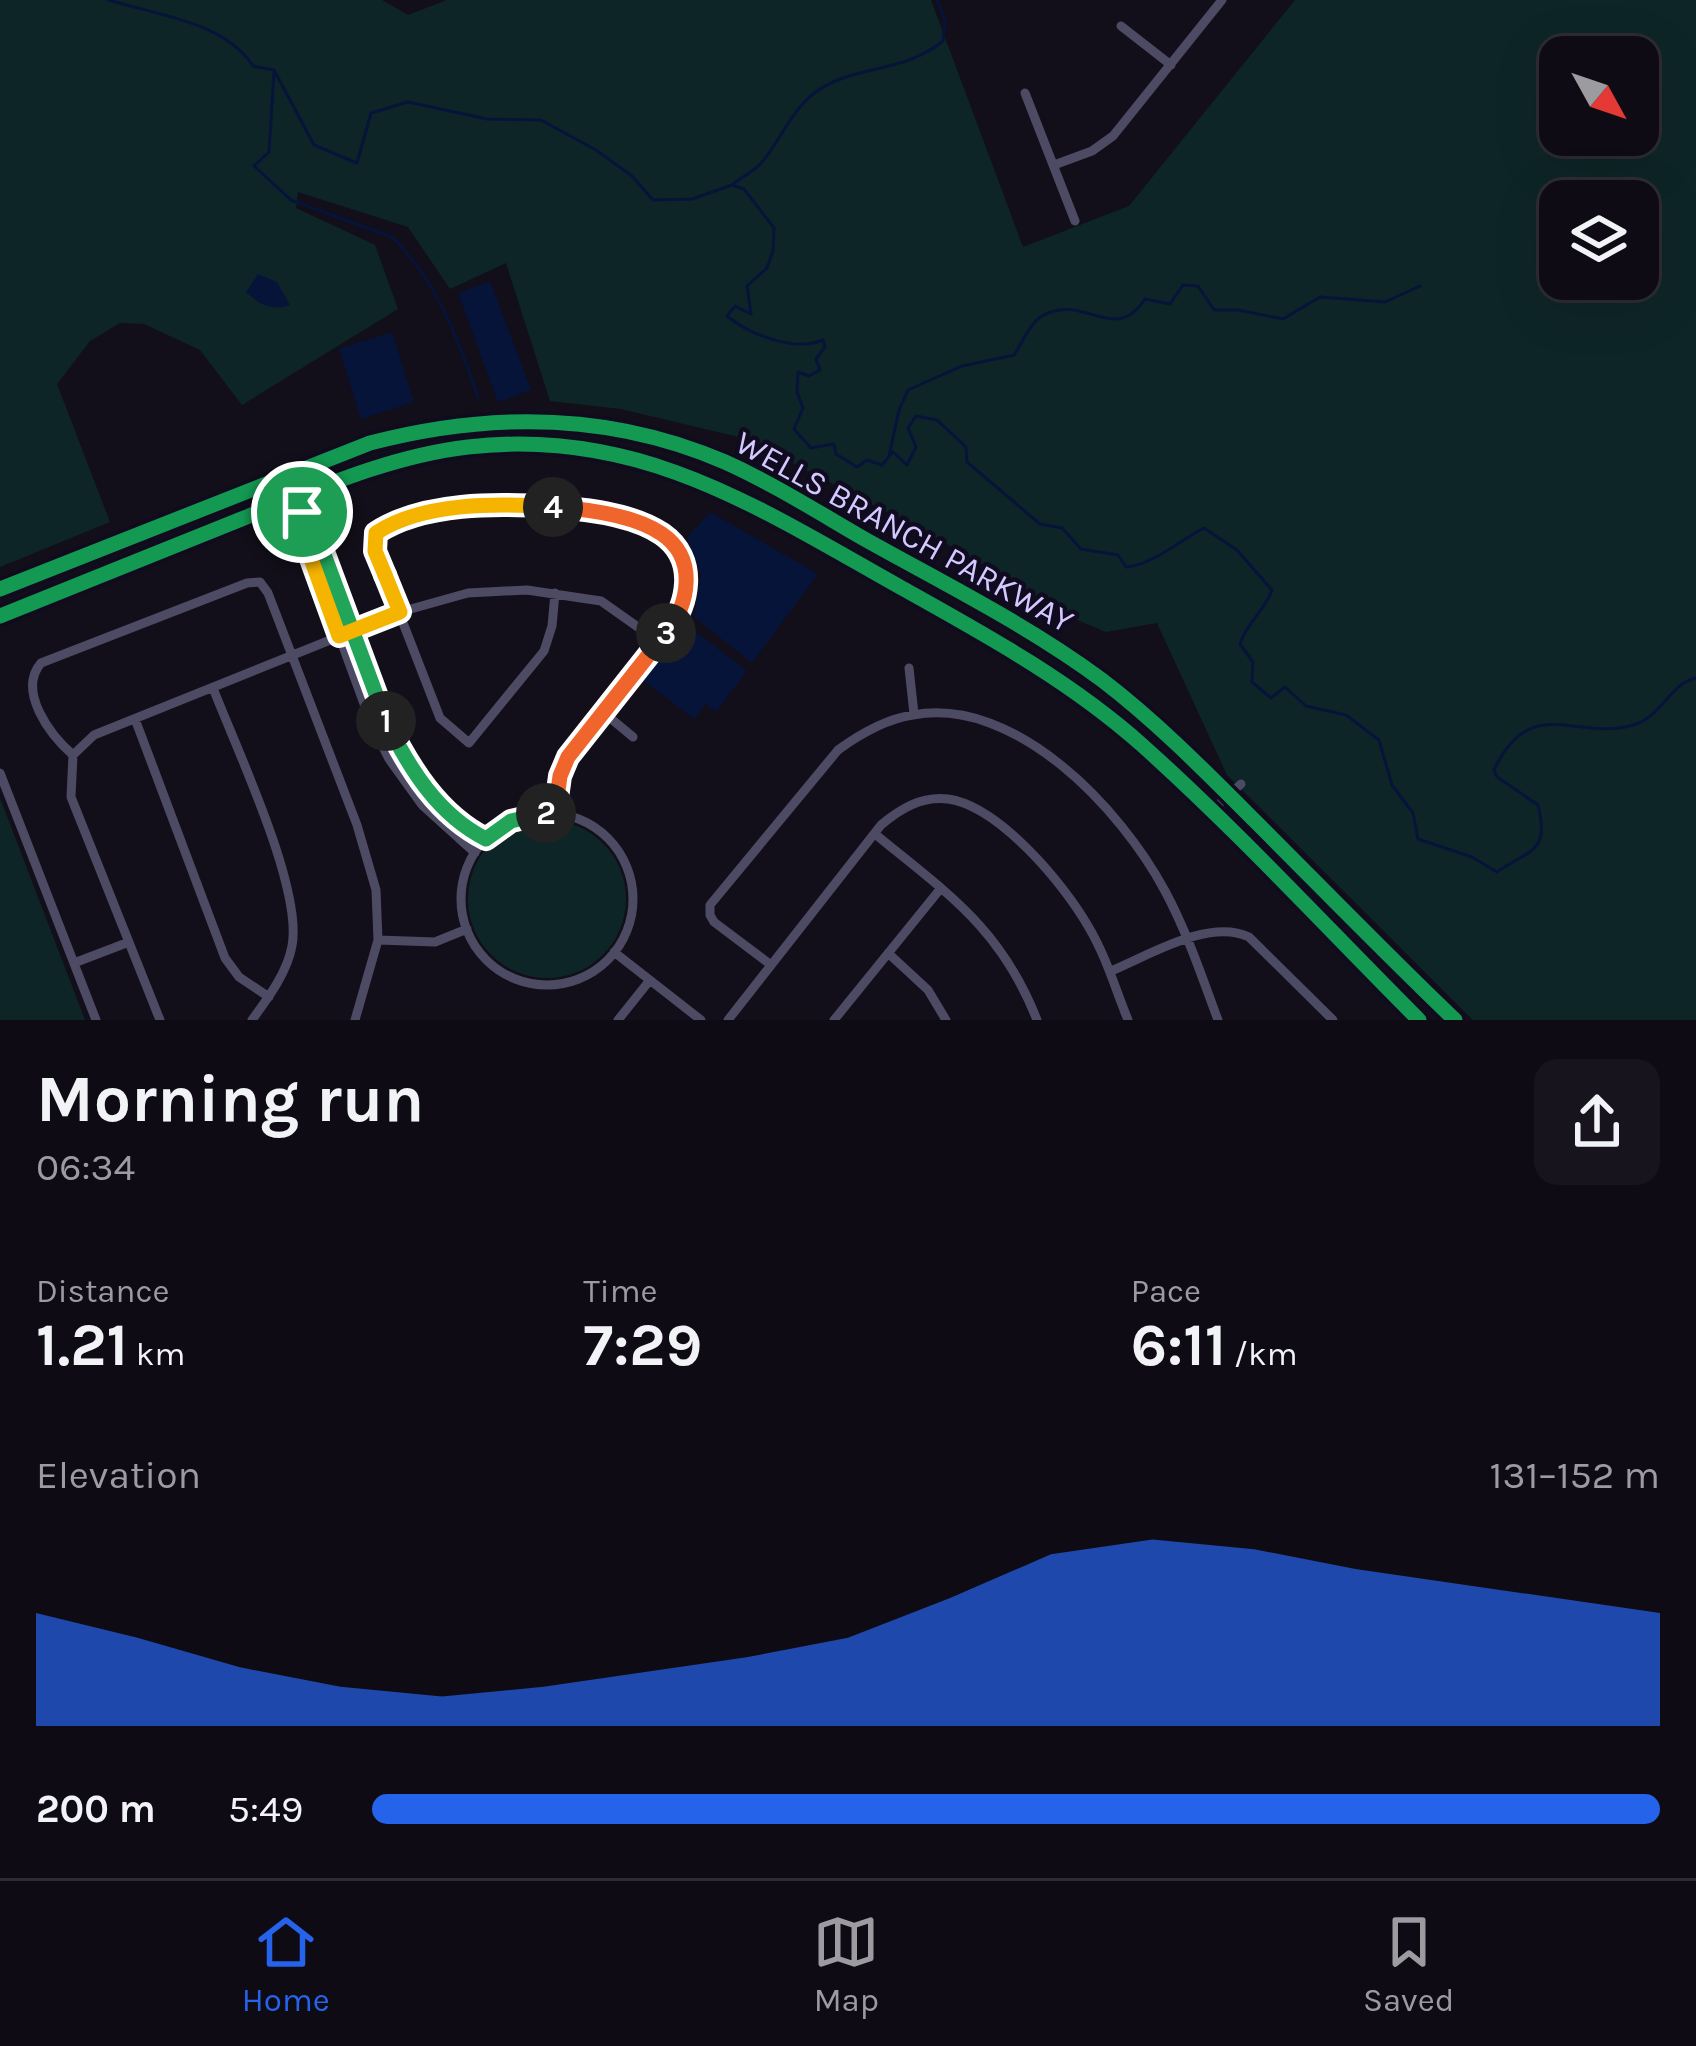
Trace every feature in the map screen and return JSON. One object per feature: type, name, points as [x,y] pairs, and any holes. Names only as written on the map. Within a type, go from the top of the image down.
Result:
[{"type":"street","points":[[1054,166],[1092,151],[1113,136],[1222,0]]},
{"type":"street","points":[[1121,26],[1171,64]]},
{"type":"street","points":[[1025,93],[1075,221]]},
{"type":"street","name":"WELLS BRANCH PARKWAY","points":[[0,589],[370,443],[420,430],[487,421],[599,425],[689,448],[783,493],[1045,640],[1158,726],[1455,1020]]},
{"type":"street","name":"WELLS BRANCH PARKWAY","points":[[0,616],[377,466],[469,447],[548,445],[595,450],[681,472],[771,515],[1031,662],[1142,745],[1419,1020]]},
{"type":"street","points":[[286,476],[319,541],[384,716],[416,777],[458,820],[486,839]]},
{"type":"street","points":[[555,593],[544,650],[469,743],[440,718],[375,551],[376,533],[425,515],[524,505],[578,509],[647,528],[662,533],[678,550],[686,570],[684,608],[568,757],[555,813]]},
{"type":"street","points":[[302,512],[306,545],[389,759],[422,806],[475,854]]},
{"type":"street","points":[[73,755],[42,719],[33,688],[33,673],[40,663],[260,582],[364,845],[376,890],[378,940],[355,1020]]},
{"type":"street","points":[[160,1020],[70,797],[73,755],[94,735],[400,612],[468,593],[526,590],[610,604],[658,642]]},
{"type":"street","points":[[909,668],[914,714]]},
{"type":"street","points":[[213,688],[290,897],[292,950],[252,1020]]},
{"type":"street","points":[[603,712],[633,737]]},
{"type":"street","points":[[771,964],[710,915],[710,904],[838,750],[859,735],[914,714],[956,715],[991,722],[1017,735],[1095,797],[1129,834],[1163,888],[1219,1020]]},
{"type":"street","points":[[135,719],[225,958],[239,977],[269,997]]},
{"type":"street","points":[[0,773],[96,1020]]},
{"type":"street","points":[[1210,812],[1240,784]]},
{"type":"street","points":[[729,1020],[875,834],[899,811],[926,800],[951,800],[976,810],[1054,877],[1111,970],[1128,1020]]},
{"type":"street","points":[[555,813],[595,827],[616,847],[629,872],[632,914],[614,952],[576,980],[529,983],[488,961],[467,929],[462,892],[475,854],[486,839],[525,816],[555,813]]},
{"type":"street","points":[[875,834],[965,907],[1006,954],[1037,1020]]},
{"type":"street","points":[[835,1020],[941,889]]},
{"type":"street","points":[[378,940],[435,942],[467,929]]},
{"type":"street","points":[[1111,970],[1188,940],[1235,930],[1249,937],[1334,1020]]},
{"type":"street","points":[[74,963],[129,942]]},
{"type":"street","points":[[614,952],[701,1020]]},
{"type":"street","points":[[888,953],[928,990],[946,1020]]},
{"type":"street","points":[[618,1020],[650,980]]},
{"type":"green space","points":[[0,0],[382,0],[408,15],[447,0],[931,0],[1023,247],[1129,206],[1295,0],[1696,0],[1696,1020],[1473,1020],[1227,775],[1157,623],[1106,632],[1075,619],[940,540],[747,439],[621,409],[550,401],[506,263],[450,289],[408,227],[298,192],[296,208],[375,245],[398,309],[242,405],[200,350],[144,324],[120,323],[90,341],[57,384],[110,522],[0,567]]},
{"type":"green space","points":[[0,798],[85,1020],[0,1020]]},
{"type":"green space","points":[[547,820],[577,826],[603,843],[620,869],[626,899],[620,929],[603,955],[577,972],[547,978],[517,972],[491,955],[474,929],[468,899],[474,869],[491,843],[517,826]]},
{"type":"water","points":[[258,274],[277,282],[290,305],[266,306],[246,292]]},
{"type":"water","points":[[490,281],[531,390],[498,402],[458,293]]},
{"type":"water","points":[[392,332],[414,402],[361,419],[339,349]]},
{"type":"water","points":[[710,512],[818,574],[752,663],[694,617],[701,575],[687,538]]},
{"type":"water","points":[[686,624],[747,671],[716,712],[706,704],[694,719],[641,679]]},
{"type":"waterway","points":[[109,0],[208,30],[241,51],[253,66],[274,70],[314,145],[357,163],[371,113],[408,102],[487,119],[541,120],[596,150],[632,176],[653,200],[692,199],[732,185],[744,189],[774,228],[773,251],[767,268],[747,286],[751,314],[735,306],[727,316],[773,340],[799,344],[823,340],[825,347],[816,359],[820,370],[809,376],[798,372],[797,392],[803,408],[794,429],[811,448],[834,444],[836,454],[857,467],[867,460],[882,465],[893,452],[907,465],[916,447],[908,428],[916,416],[937,420],[966,447],[967,462],[1040,524],[1062,528],[1081,549],[1118,555],[1126,567],[1156,557],[1204,528],[1237,550],[1272,590],[1240,644],[1253,662],[1252,682],[1271,698],[1285,687],[1306,706],[1346,715],[1379,740],[1392,785],[1413,813],[1418,839],[1472,857],[1497,872],[1534,848],[1541,832],[1538,805],[1497,777],[1494,770],[1509,746],[1524,732],[1540,726],[1636,724],[1696,678]]},
{"type":"waterway","points":[[732,185],[762,162],[813,94],[843,78],[910,59],[943,41],[945,20],[937,0]]},
{"type":"waterway","points":[[274,71],[269,152],[254,166],[291,200],[392,237],[434,291],[478,397]]},
{"type":"waterway","points":[[889,456],[908,390],[962,366],[1014,355],[1038,319],[1057,310],[1122,318],[1145,299],[1170,304],[1183,285],[1198,286],[1214,310],[1283,319],[1320,297],[1385,302],[1420,286]]},
{"type":"cycle path","points":[[0,589],[370,443],[415,433],[504,422],[549,422],[594,426],[682,446],[779,490],[1017,624],[1102,680],[1200,766],[1455,1020]]},
{"type":"cycle path","points":[[0,616],[326,485],[439,451],[530,444],[588,449],[643,462],[695,480],[797,529],[994,641],[1085,700],[1142,745],[1213,812],[1419,1020]]},
{"type":"route","points":[[302,512],[306,545],[339,636],[352,631],[400,612],[375,551],[376,533],[391,524],[469,507],[578,509],[662,533],[678,550],[686,570],[684,608],[568,757],[555,813],[511,821],[486,839],[471,832],[431,795],[400,749],[384,716],[352,631],[319,541],[302,512]]}]
